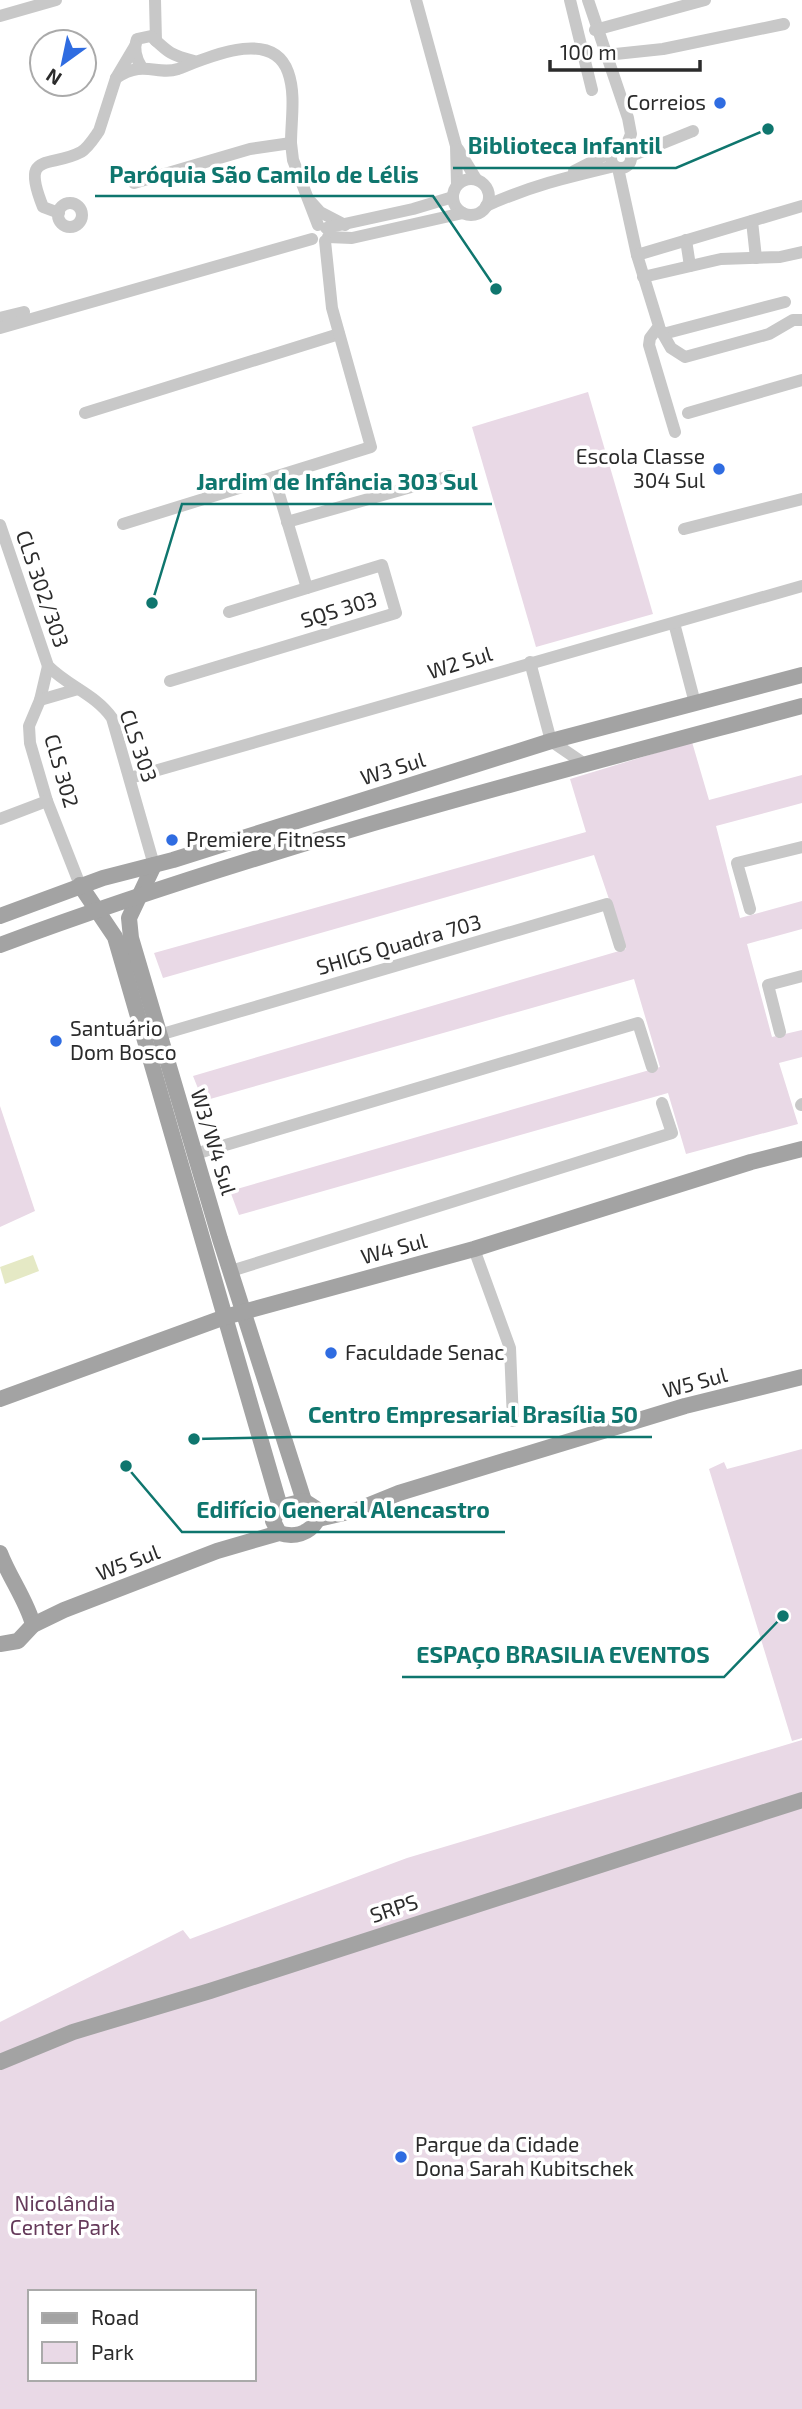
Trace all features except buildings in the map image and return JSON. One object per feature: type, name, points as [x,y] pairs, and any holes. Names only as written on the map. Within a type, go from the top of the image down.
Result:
[{"type":"main road","name":"W3 Sul","points":[[0,916],[80,885],[154,865],[551,741],[802,675]]},
{"type":"main road","points":[[0,945],[137,895],[586,765],[802,706]]},
{"type":"main road","points":[[330,839],[338,824],[333,810]]},
{"type":"main road","name":"W3/W4 Sul","points":[[154,865],[137,895],[129,928],[137,984],[170,1097],[225,1317],[280,1507]]},
{"type":"main road","name":"W3/W4 Sul","points":[[80,885],[115,937],[159,1035],[170,1097],[195,1154],[304,1501]]},
{"type":"main road","name":"W4 Sul","points":[[0,1399],[225,1317],[474,1249],[751,1162],[802,1149]]},
{"type":"main road","name":"W5 Sul","points":[[318,1519],[357,1510],[399,1493],[685,1406],[802,1377]]},
{"type":"main road","points":[[304,1501],[315,1508],[318,1519],[309,1531],[287,1536],[279,1533],[273,1521],[280,1507],[304,1501]]},
{"type":"main road","name":"W5 Sul","points":[[0,1644],[19,1641],[33,1625],[217,1551],[279,1533]]},
{"type":"main road","points":[[0,1555],[33,1625]]},
{"type":"main road","name":"SRPS","points":[[0,2062],[73,2032],[210,1991],[802,1800]]},
{"type":"street","points":[[0,16],[56,0]]},
{"type":"street","points":[[416,0],[456,146],[455,190],[463,213]]},
{"type":"street","points":[[570,0],[592,90]]},
{"type":"street","points":[[588,0],[595,30],[628,118],[631,134],[622,159],[627,206],[643,277],[661,330],[671,348],[685,357],[769,334],[793,320],[802,320]]},
{"type":"street","points":[[595,30],[705,0]]},
{"type":"street","points":[[58,213],[43,207],[35,187],[37,169],[45,161],[82,152],[92,141],[99,131],[116,78],[154,4]]},
{"type":"street","points":[[148,68],[158,45],[154,4]]},
{"type":"street","points":[[606,55],[663,49],[784,24]]},
{"type":"street","points":[[136,43],[151,36],[158,45],[174,56],[194,61]]},
{"type":"street","points":[[136,43],[136,59],[148,68]]},
{"type":"street","points":[[116,78],[127,71],[148,68],[175,70],[194,61],[255,47],[279,56],[289,73],[293,160],[319,234],[332,308],[371,447],[123,524]]},
{"type":"street","points":[[0,318],[319,234],[352,238],[463,213],[476,214],[486,206],[523,189],[622,159],[693,131]]},
{"type":"street","points":[[135,183],[250,149],[291,143]]},
{"type":"street","points":[[456,146],[481,183],[489,200],[486,206]]},
{"type":"street","points":[[0,328],[319,234],[455,190],[469,178],[481,183],[523,189]]},
{"type":"street","points":[[308,200],[320,212],[346,225]]},
{"type":"street","points":[[637,255],[802,206]]},
{"type":"street","points":[[752,221],[756,258]]},
{"type":"street","points":[[686,240],[690,266]]},
{"type":"street","points":[[662,247],[670,270]]},
{"type":"street","points":[[643,277],[721,259],[802,252]]},
{"type":"street","points":[[675,432],[649,345],[650,338],[661,330],[785,302]]},
{"type":"street","points":[[85,413],[340,334]]},
{"type":"street","points":[[688,413],[802,380]]},
{"type":"street","points":[[287,522],[450,475]]},
{"type":"street","name":"SQS 303","points":[[274,477],[307,588]]},
{"type":"street","points":[[684,529],[802,499]]},
{"type":"street","name":"CLS 302/303","points":[[0,525],[48,666]]},
{"type":"street","name":"SQS 303","points":[[170,681],[396,613],[382,565],[229,612]]},
{"type":"street","name":"W2 Sul","points":[[130,778],[802,586]]},
{"type":"street","points":[[674,623],[695,703]]},
{"type":"street","points":[[530,662],[551,741],[586,765]]},
{"type":"street","name":"CLS 303","points":[[48,666],[78,689],[100,701],[112,718],[154,865]]},
{"type":"street","name":"CLS 302","points":[[48,666],[40,700],[29,726],[30,743],[47,801],[80,885]]},
{"type":"street","points":[[40,700],[78,689]]},
{"type":"street","points":[[0,819],[47,801]]},
{"type":"street","points":[[750,909],[737,863],[802,847]]},
{"type":"street","name":"SHIGS Quadra 703","points":[[159,1035],[607,904],[620,946]]},
{"type":"street","points":[[780,1032],[768,985],[802,976]]},
{"type":"street","points":[[195,1154],[638,1023],[652,1068]]},
{"type":"street","points":[[231,1271],[672,1133],[662,1103]]},
{"type":"street","points":[[474,1249],[510,1348],[513,1421]]},
{"type":"green space","points":[[588,392],[653,614],[536,647],[472,427]]},
{"type":"green space","points":[[692,742],[709,800],[802,775],[802,803],[716,826],[740,918],[802,901],[802,929],[747,944],[772,1037],[802,1030],[802,1057],[779,1063],[798,1124],[686,1154],[668,1093],[239,1215],[230,1191],[660,1067],[634,979],[203,1101],[193,1076],[626,949],[594,855],[163,978],[154,953],[586,832],[570,779]]},
{"type":"green space","points":[[0,1106],[35,1211],[0,1227]]},
{"type":"green space","points":[[802,1449],[802,1738],[792,1741],[709,1469],[724,1462],[727,1469]]},
{"type":"green space","name":"Parque da Cidade Dona Sarah Kubitschek","points":[[802,1740],[802,2409],[0,2409],[0,2022],[183,1930],[190,1939],[407,1858]]},
{"type":"shaded area","points":[[33,1255],[39,1271],[5,1284],[0,1267]]},
{"type":"place","name":"Correios","points":[[720,103]]},
{"type":"place","name":"Biblioteca Infantil","points":[[768,129]]},
{"type":"place","name":"Paróquia São Camilo de Lélis","points":[[496,289]]},
{"type":"place","name":"Escola Classe 304 Sul","points":[[719,469]]},
{"type":"place","name":"Jardim de Infância 303 Sul","points":[[152,603]]},
{"type":"place","name":"Premiere Fitness","points":[[172,840]]},
{"type":"place","name":"Santuário Dom Bosco","points":[[56,1041]]},
{"type":"place","name":"Faculdade Senac","points":[[331,1353]]},
{"type":"place","name":"Centro Empresarial Brasília 50","points":[[194,1439]]},
{"type":"place","name":"Edifício General Alencastro","points":[[126,1466]]},
{"type":"place","name":"ESPAÇO BRASILIA EVENTOS","points":[[783,1616]]},
{"type":"place","name":"Parque da Cidade Dona Sarah Kubitschek","points":[[401,2157]]},
{"type":"park label","name":"Nicolândia Center Park","points":[[65,2216]]}]
